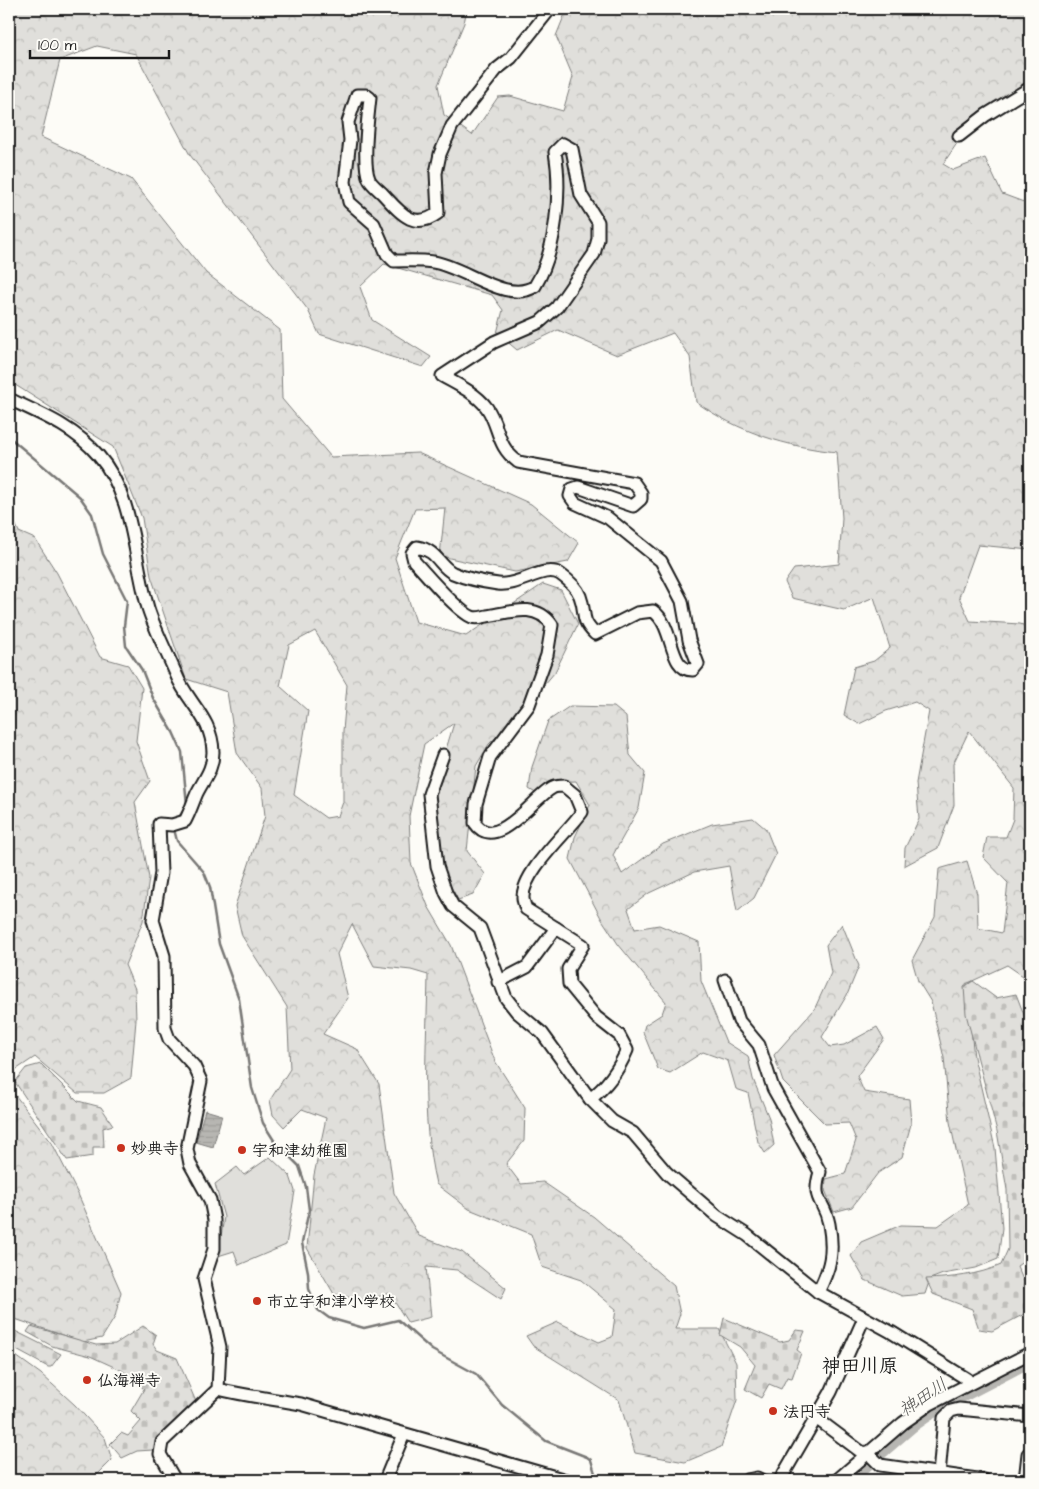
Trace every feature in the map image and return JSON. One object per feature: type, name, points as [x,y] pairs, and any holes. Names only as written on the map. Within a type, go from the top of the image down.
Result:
[{"type":"street","points":[[550,9],[511,58],[497,69],[452,126],[440,154],[436,173],[438,213],[429,220],[418,221],[402,214],[369,179],[366,136],[370,98],[366,95],[357,95],[348,122],[350,140],[346,182],[349,202],[374,224],[387,254],[394,260],[434,262],[494,286],[519,293],[535,286],[550,249],[556,212],[555,152],[563,144],[572,150],[581,195],[598,222],[598,239],[594,254],[557,307],[540,322],[494,342],[442,376],[475,396],[488,408],[500,442],[510,456],[518,462],[634,482],[641,492],[641,500],[633,506],[578,487],[572,489],[570,496],[574,503],[608,518],[661,560],[682,601],[689,640],[698,664],[693,670],[687,670],[681,666],[675,658],[666,625],[660,616],[653,611],[636,613],[595,634],[585,624],[580,596],[558,573],[551,571],[535,573],[524,580],[507,585],[452,572],[425,548],[417,547],[413,549],[412,553],[414,561],[460,611],[474,618],[535,610],[545,616],[552,624],[547,655],[529,705],[490,757],[476,804],[475,823],[485,832],[493,833],[506,827],[553,787],[564,786],[575,795],[582,812],[551,847],[528,880],[523,898],[526,909],[583,945],[568,969],[569,984],[596,1017],[619,1035],[627,1050],[623,1060],[602,1090],[590,1099]]},
{"type":"street","points":[[959,136],[986,115],[1030,88]]},
{"type":"street","points":[[9,399],[55,421],[77,435],[99,455],[125,502],[148,609],[179,683],[204,717],[213,751],[207,779],[198,792],[185,821],[176,824],[159,824],[160,873],[153,920],[164,956],[165,1028],[168,1039],[194,1066],[201,1081],[187,1149],[190,1164],[210,1200],[214,1220],[214,1249],[204,1278],[220,1348],[218,1390],[162,1442],[160,1454],[175,1480]]},
{"type":"street","points":[[443,755],[429,794],[437,866],[453,906],[480,928],[498,982],[506,998],[542,1033],[590,1099],[612,1121],[633,1133],[667,1173],[717,1216],[747,1235],[818,1292],[891,1332],[967,1379],[970,1383]]},
{"type":"street","points":[[498,982],[527,967],[556,928]]},
{"type":"street","points":[[725,980],[739,1021],[759,1045],[773,1088],[820,1172],[815,1190],[829,1222],[832,1254],[829,1271],[818,1292]]},
{"type":"street","points":[[780,1480],[830,1392],[864,1318]]},
{"type":"street","points":[[836,1480],[869,1456],[930,1404],[1030,1353]]},
{"type":"street","points":[[218,1390],[251,1398],[266,1397],[301,1404],[566,1480]]},
{"type":"street","points":[[939,1475],[944,1418],[951,1411],[959,1409],[1030,1416]]},
{"type":"street","points":[[816,1418],[869,1456],[939,1475],[984,1480]]},
{"type":"street","points":[[385,1480],[404,1434]]},
{"type":"street","points":[[1025,1480],[1028,1454],[1030,1454]]},
{"type":"street","points":[[747,1480],[757,1478],[761,1480]]},
{"type":"green space","points":[[9,9],[467,9],[464,23],[438,85],[444,115],[472,135],[498,97],[510,96],[563,111],[573,77],[556,36],[567,9],[1030,9],[1030,80],[966,130],[943,164],[953,170],[985,158],[1002,194],[1029,204],[1026,146],[1030,142],[1030,550],[978,545],[959,597],[970,621],[1020,624],[1030,627],[1030,991],[1023,976],[1007,965],[966,984],[974,1057],[995,1148],[1002,1228],[998,1259],[976,1268],[943,1274],[930,1279],[925,1294],[902,1296],[865,1280],[851,1256],[861,1242],[901,1225],[938,1226],[968,1205],[950,1122],[944,1058],[931,1002],[918,981],[912,960],[935,917],[939,869],[967,861],[977,894],[978,928],[1002,933],[1008,883],[983,857],[987,837],[1006,837],[1013,819],[1014,788],[969,731],[953,764],[954,805],[938,848],[904,866],[905,848],[919,819],[916,783],[929,711],[915,702],[886,711],[859,724],[844,715],[854,667],[874,661],[890,648],[874,597],[844,610],[792,598],[785,582],[794,569],[839,564],[842,518],[837,452],[781,442],[746,430],[712,413],[696,402],[690,357],[673,333],[617,355],[558,330],[517,350],[497,333],[503,310],[492,295],[384,264],[360,287],[372,320],[431,357],[423,367],[319,334],[308,310],[190,155],[136,54],[97,46],[60,60],[41,137],[131,179],[206,273],[280,330],[282,399],[331,457],[418,453],[531,504],[579,543],[568,562],[515,572],[440,556],[445,508],[415,509],[395,558],[416,622],[466,636],[543,584],[561,590],[578,624],[555,672],[518,716],[489,744],[476,766],[467,851],[485,874],[473,895],[458,900],[442,869],[433,792],[454,723],[424,744],[409,816],[411,863],[428,906],[451,945],[495,1061],[525,1108],[524,1141],[506,1164],[521,1184],[543,1182],[594,1217],[674,1286],[680,1314],[675,1329],[719,1329],[736,1363],[737,1400],[721,1447],[685,1462],[635,1453],[619,1400],[533,1346],[526,1336],[558,1322],[599,1342],[612,1337],[616,1309],[581,1280],[542,1267],[531,1234],[469,1209],[436,1184],[431,1159],[426,1107],[428,975],[411,970],[374,966],[352,924],[337,954],[348,998],[323,1034],[357,1049],[379,1084],[394,1193],[419,1236],[462,1252],[506,1288],[501,1299],[457,1270],[426,1267],[431,1317],[408,1323],[389,1293],[366,1301],[334,1294],[307,1248],[314,1175],[326,1118],[302,1109],[284,1127],[273,1115],[270,1100],[290,1069],[287,1007],[242,936],[235,906],[265,816],[262,788],[237,753],[227,692],[186,679],[151,576],[142,518],[113,447],[9,381]],"holes":[[[315,631],[347,685],[343,731],[343,802],[338,816],[326,818],[294,795],[308,711],[280,686],[289,645]]]},
{"type":"green space","points":[[9,510],[19,532],[35,539],[57,573],[100,657],[128,665],[142,688],[136,741],[150,781],[135,802],[149,878],[143,921],[125,965],[135,989],[136,1020],[131,1078],[104,1093],[77,1093],[35,1057],[14,1071],[12,1091],[52,1143],[78,1194],[121,1292],[115,1317],[102,1338],[83,1342],[9,1317]]},
{"type":"green space","points":[[570,706],[614,707],[626,717],[630,755],[645,773],[639,808],[613,855],[622,874],[663,844],[712,824],[753,818],[766,829],[776,854],[754,898],[737,912],[729,866],[694,872],[649,893],[628,909],[635,929],[659,925],[699,942],[701,981],[726,1042],[748,1056],[753,1079],[769,1118],[774,1145],[765,1153],[758,1142],[748,1093],[736,1089],[728,1061],[703,1052],[670,1073],[658,1069],[643,1032],[645,1025],[662,1014],[666,1002],[618,944],[601,918],[570,859],[575,837],[590,805],[576,781],[551,782],[537,794],[529,789],[532,767],[548,721]]},
{"type":"green space","points":[[842,924],[859,966],[847,995],[822,1037],[830,1047],[844,1045],[877,1027],[884,1039],[857,1076],[864,1092],[909,1099],[911,1124],[902,1157],[878,1173],[852,1207],[834,1212],[825,1190],[826,1179],[845,1174],[856,1140],[849,1123],[825,1124],[783,1082],[774,1055],[814,1010],[831,973],[826,945]]},
{"type":"green space","points":[[973,981],[996,998],[1016,994],[1030,1030],[1030,1257],[1017,1266],[1024,1282],[1030,1311],[992,1331],[979,1329],[972,1309],[933,1294],[926,1279],[964,1275],[1001,1265],[1008,1249],[1007,1190],[997,1131],[966,1014],[964,987]]},
{"type":"green space","points":[[41,1064],[78,1101],[101,1107],[113,1125],[103,1128],[104,1147],[93,1147],[93,1156],[67,1160],[15,1082],[26,1068]]},
{"type":"green space","points":[[270,1157],[290,1176],[295,1191],[286,1245],[239,1265],[234,1251],[218,1256],[224,1217],[215,1184],[237,1167],[244,1175]]},
{"type":"green space","points":[[724,1318],[780,1342],[789,1340],[796,1330],[805,1331],[797,1350],[801,1353],[792,1378],[787,1377],[781,1389],[769,1384],[761,1398],[745,1389],[755,1365],[740,1347],[720,1335]]},
{"type":"green space","points":[[31,1326],[96,1345],[115,1344],[143,1326],[156,1335],[153,1344],[157,1350],[177,1358],[197,1404],[153,1450],[137,1451],[122,1458],[110,1444],[121,1433],[128,1436],[141,1421],[131,1411],[144,1389],[123,1371],[90,1356],[52,1346],[27,1332]]},
{"type":"green space","points":[[9,1328],[61,1354],[51,1367],[48,1367],[9,1346]]},
{"type":"green space","points":[[9,1351],[41,1374],[75,1405],[105,1438],[112,1460],[94,1478],[9,1480]]},
{"type":"shaded area","points":[[205,1110],[222,1115],[213,1147],[196,1142]]},
{"type":"waterway","points":[[9,437],[80,497],[92,514],[103,554],[127,601],[124,626],[126,646],[142,670],[153,698],[173,732],[182,752],[187,805],[178,819]]},
{"type":"waterway","points":[[174,829],[177,841],[204,872],[210,887],[219,944],[239,999],[252,1088],[263,1123],[275,1142],[299,1166],[306,1187],[309,1210],[302,1243],[308,1272],[309,1289],[318,1310],[329,1318],[364,1328],[398,1320],[432,1350],[476,1374],[502,1405],[546,1441],[591,1460],[597,1480]]},
{"type":"waterway","name":"神田川","points":[[847,1480],[911,1425],[934,1409],[1030,1359]]},
{"type":"place","name":"妙典寺","points":[[121,1148]]},
{"type":"place","name":"宇和津幼稚園","points":[[242,1150]]},
{"type":"place","name":"市立宇和津小学校","points":[[257,1301]]},
{"type":"place","name":"仏海禅寺","points":[[87,1380]]},
{"type":"place","name":"法円寺","points":[[773,1411]]},
{"type":"district","name":"神田川原","points":[[860,1365]]}]
